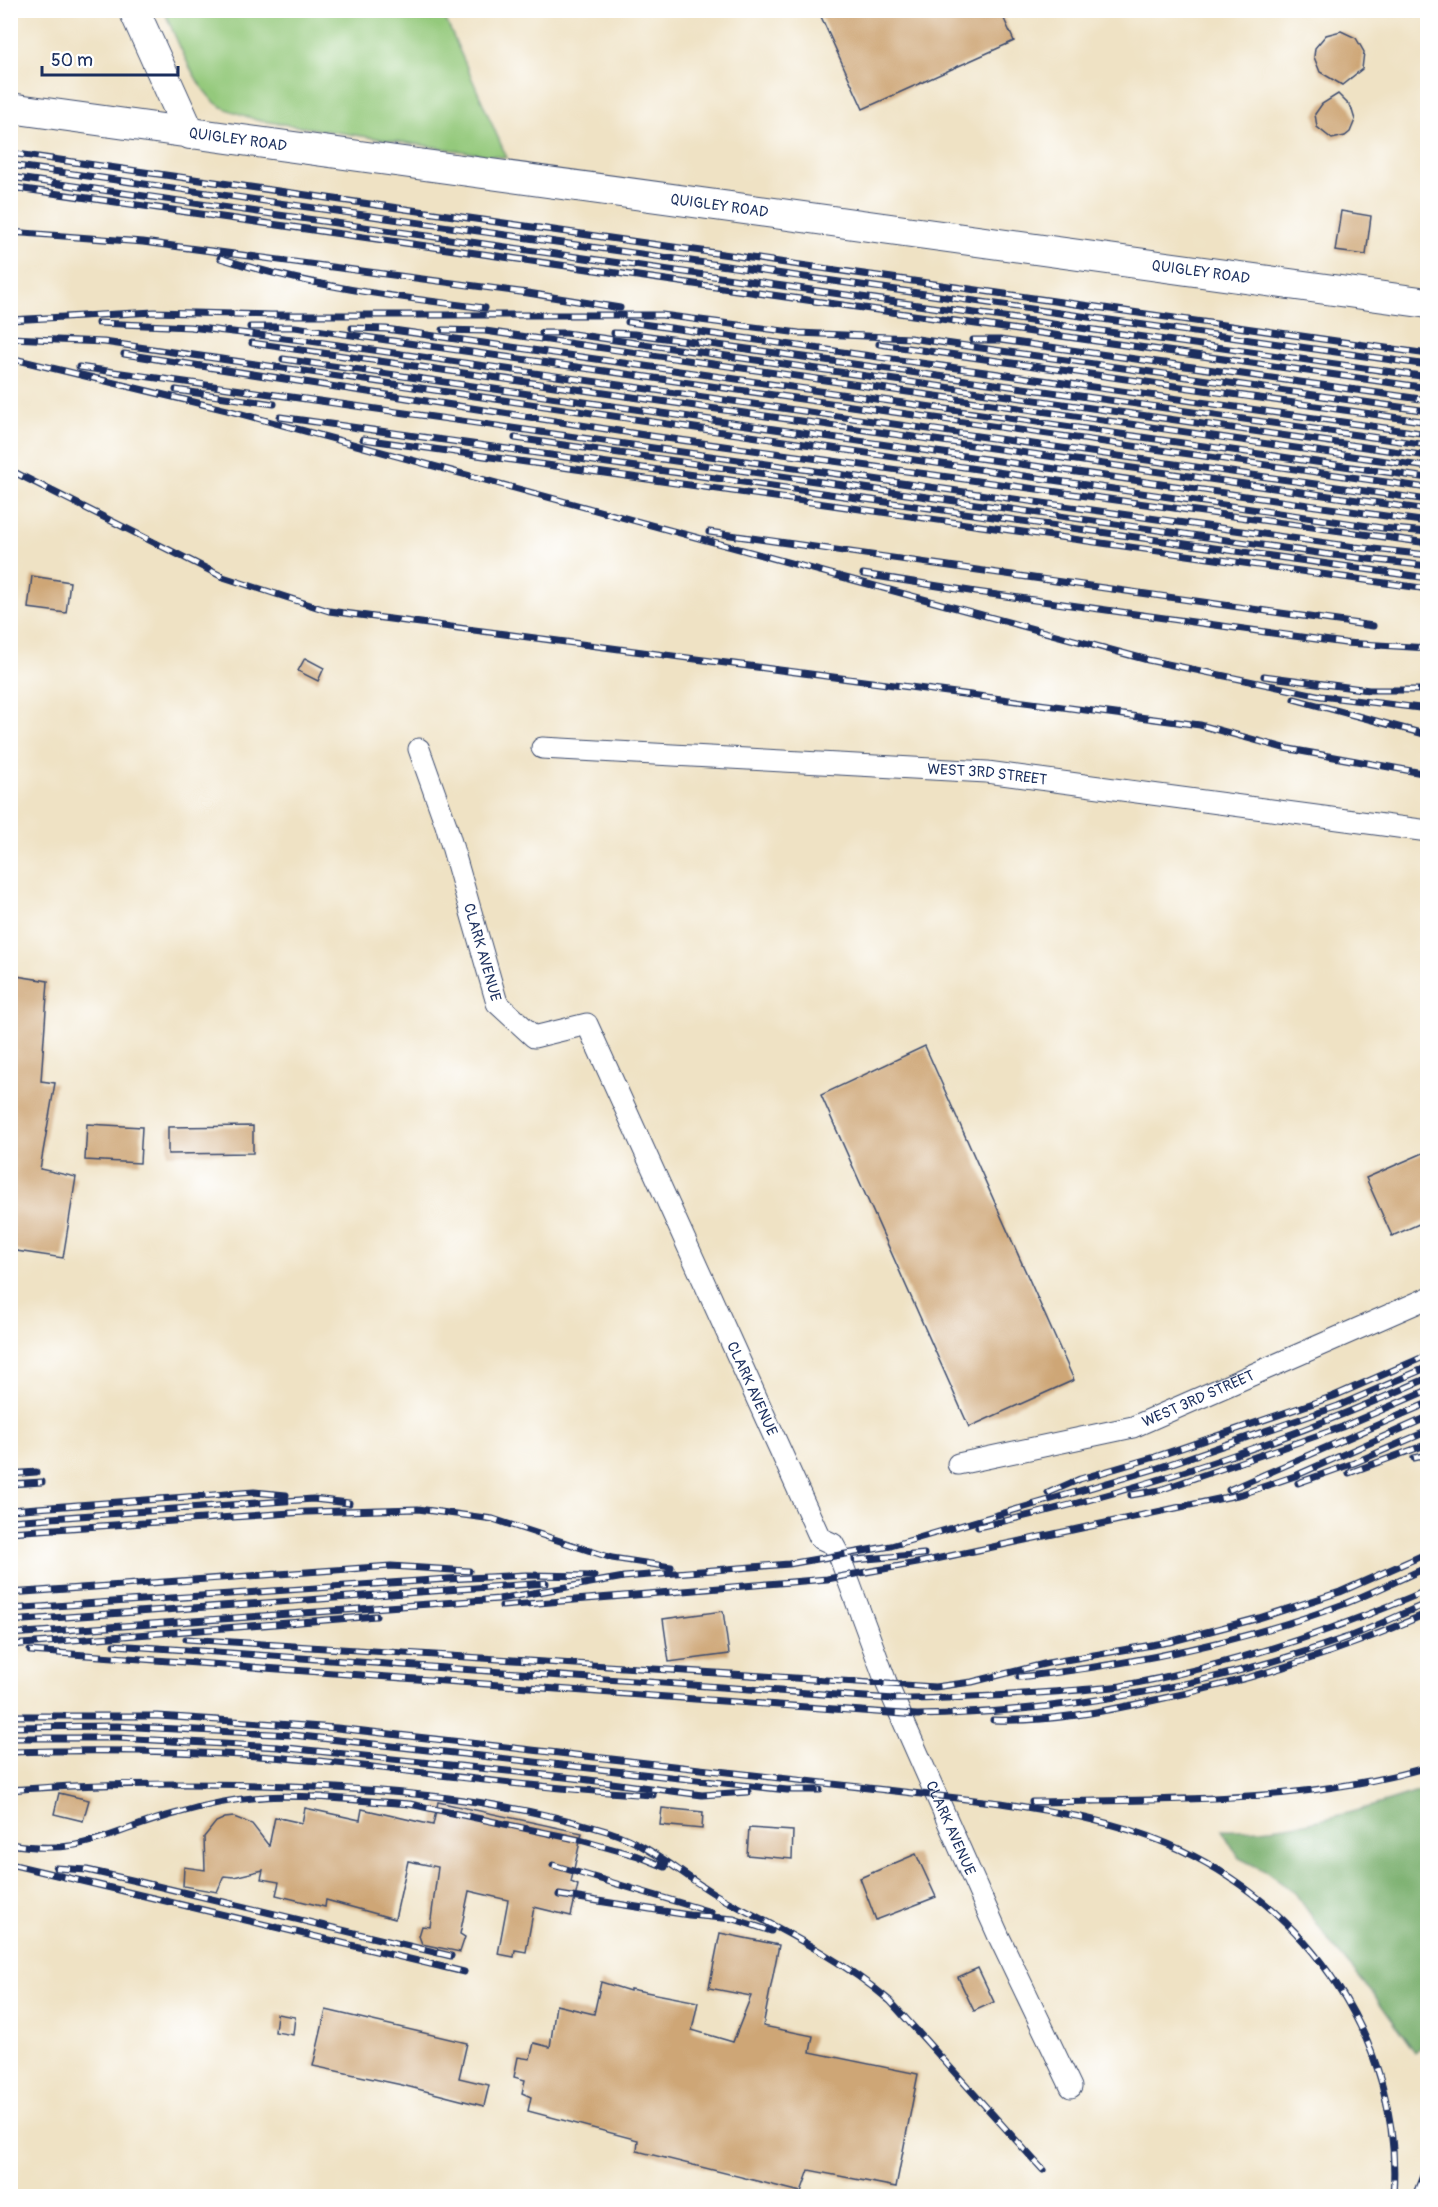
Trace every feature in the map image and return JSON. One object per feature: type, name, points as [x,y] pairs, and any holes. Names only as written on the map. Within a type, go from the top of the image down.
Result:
[{"type":"street","points":[[134,10],[190,134]]},
{"type":"street","name":"QUIGLEY ROAD","points":[[10,108],[1428,303]]},
{"type":"street","name":"WEST 3RD STREET","points":[[542,748],[987,772],[1428,831]]},
{"type":"street","name":"CLARK AVENUE","points":[[420,749],[446,825],[497,1003],[534,1037],[587,1024],[820,1538],[833,1544],[839,1555],[886,1682],[924,1761],[999,1937],[1071,2087]]},
{"type":"street","name":"WEST 3RD STREET","points":[[958,1464],[1133,1427],[1428,1298]]},
{"type":"green space","points":[[164,11],[442,11],[507,158],[256,120],[226,109],[209,96],[193,74]]},
{"type":"green space","points":[[1427,1789],[1428,2041],[1415,2052],[1295,1893],[1265,1871],[1239,1858],[1222,1830],[1249,1830],[1301,1824],[1351,1812]]},
{"type":"building","points":[[818,10],[1000,10],[1014,41],[863,109]]},
{"type":"building","points":[[1341,31],[1356,38],[1364,52],[1362,69],[1342,85],[1320,72],[1314,57],[1315,48],[1326,35]]},
{"type":"building","points":[[1338,94],[1351,107],[1355,120],[1350,132],[1345,136],[1332,139],[1317,127],[1315,114],[1322,104]]},
{"type":"building","points":[[1341,211],[1371,216],[1366,255],[1335,251]]},
{"type":"building","points":[[32,576],[70,582],[66,613],[28,608]]},
{"type":"building","points":[[305,658],[324,668],[318,681],[298,671]]},
{"type":"building","points":[[10,975],[48,981],[41,1081],[55,1083],[40,1169],[76,1177],[63,1258],[10,1250]]},
{"type":"building","points":[[925,1046],[1074,1380],[969,1427],[821,1095]]},
{"type":"building","points":[[87,1124],[142,1127],[140,1163],[85,1160]]},
{"type":"building","points":[[253,1126],[253,1153],[168,1154],[168,1127]]},
{"type":"building","points":[[1428,1151],[1428,1220],[1392,1236],[1366,1178]]},
{"type":"building","points":[[723,1611],[729,1654],[669,1662],[663,1619]]},
{"type":"building","points":[[59,1793],[89,1800],[83,1821],[54,1814]]},
{"type":"building","points":[[438,1802],[582,1833],[571,1882],[578,1885],[571,1916],[534,1907],[526,1952],[515,1950],[514,1957],[498,1954],[508,1900],[469,1891],[460,1934],[465,1937],[460,1952],[422,1944],[419,1936],[422,1926],[430,1927],[438,1867],[408,1861],[395,1919],[326,1900],[325,1907],[276,1895],[279,1882],[261,1879],[263,1870],[234,1877],[224,1876],[217,1892],[183,1886],[184,1867],[205,1870],[204,1837],[216,1822],[225,1818],[234,1817],[252,1824],[269,1846],[275,1817],[302,1823],[305,1808],[360,1820],[362,1809],[433,1825]]},
{"type":"building","points":[[662,1808],[703,1812],[702,1829],[660,1825]]},
{"type":"building","points":[[749,1828],[793,1831],[792,1859],[747,1855]]},
{"type":"building","points":[[916,1854],[936,1897],[876,1920],[860,1878]]},
{"type":"building","points":[[720,1933],[779,1945],[763,2026],[813,2036],[810,2052],[918,2074],[896,2187],[809,2170],[801,2192],[637,2151],[638,2140],[528,2111],[531,2097],[522,2093],[525,2080],[514,2077],[518,2057],[530,2059],[534,2043],[550,2047],[556,2005],[594,2014],[601,1982],[630,1991],[630,1989],[698,2002],[692,2030],[733,2042],[751,1996],[709,1988]]},
{"type":"building","points":[[978,1968],[994,2002],[974,2011],[958,1977]]},
{"type":"building","points":[[326,2010],[467,2043],[459,2078],[489,2085],[484,2106],[313,2066]]},
{"type":"building","points":[[277,2014],[295,2017],[293,2035],[275,2032]]},
{"type":"railway","points":[[10,153],[1428,354]]},
{"type":"railway","points":[[10,165],[1428,365]]},
{"type":"railway","points":[[10,177],[1428,377]]},
{"type":"railway","points":[[10,187],[1428,388]]},
{"type":"railway","points":[[10,232],[143,242],[528,293],[620,308]]},
{"type":"railway","points":[[220,258],[318,283],[384,295],[485,308]]},
{"type":"railway","points":[[10,320],[154,312],[272,315],[662,315],[799,333],[910,338],[1428,411]]},
{"type":"railway","points":[[628,322],[1428,434]]},
{"type":"railway","points":[[98,323],[190,327],[310,341],[1428,500]]},
{"type":"railway","points":[[250,327],[295,327],[1428,488]]},
{"type":"railway","points":[[352,328],[386,329],[1428,478]]},
{"type":"railway","points":[[443,330],[485,331],[1428,467]]},
{"type":"railway","points":[[542,333],[566,333],[1428,456]]},
{"type":"railway","points":[[614,333],[740,348],[1428,445]]},
{"type":"railway","points":[[10,338],[104,342],[1382,528],[1428,532]]},
{"type":"railway","points":[[973,340],[1000,340],[1428,400]]},
{"type":"railway","points":[[252,343],[1428,510]]},
{"type":"railway","points":[[879,344],[1428,422]]},
{"type":"railway","points":[[124,354],[651,436],[1428,543]]},
{"type":"railway","points":[[10,358],[227,410],[1148,660],[1321,696],[1428,709]]},
{"type":"railway","points":[[283,359],[1428,522]]},
{"type":"railway","points":[[79,367],[1355,547],[1428,555]]},
{"type":"railway","points":[[176,390],[274,404]]},
{"type":"railway","points":[[280,417],[1428,578]]},
{"type":"railway","points":[[515,438],[1325,554],[1428,566]]},
{"type":"railway","points":[[363,439],[1428,589]]},
{"type":"railway","points":[[10,470],[223,577],[329,611],[1200,725],[1284,748],[1428,774]]},
{"type":"railway","points":[[709,532],[1373,626]]},
{"type":"railway","points":[[863,574],[976,592],[1345,643],[1428,648]]},
{"type":"railway","points":[[1264,676],[1369,690],[1428,690]]},
{"type":"railway","points":[[1294,699],[1428,735]]},
{"type":"railway","points":[[1048,1493],[1080,1479],[1155,1457],[1334,1396],[1428,1355]]},
{"type":"railway","points":[[10,1634],[499,1599],[624,1577],[789,1564],[891,1546],[1158,1468],[1338,1406],[1428,1367]]},
{"type":"railway","points":[[978,1527],[1092,1499],[1206,1464],[1319,1424],[1428,1378]]},
{"type":"railway","points":[[1131,1495],[1160,1490],[1342,1427],[1428,1390]]},
{"type":"railway","points":[[1229,1490],[1428,1403]]},
{"type":"railway","points":[[502,1606],[827,1579],[917,1563],[1242,1494],[1295,1476],[1428,1417]]},
{"type":"railway","points":[[1298,1483],[1354,1463],[1428,1431]]},
{"type":"railway","points":[[1349,1473],[1428,1444]]},
{"type":"railway","points":[[1414,1458],[1428,1455]]},
{"type":"railway","points":[[10,1474],[36,1472]]},
{"type":"railway","points":[[10,1484],[42,1482]]},
{"type":"railway","points":[[10,1510],[254,1492],[286,1495]]},
{"type":"railway","points":[[10,1521],[313,1499],[349,1503]]},
{"type":"railway","points":[[10,1532],[306,1512],[418,1509],[493,1519],[612,1558],[671,1567]]},
{"type":"railway","points":[[186,1639],[935,1687],[972,1682],[1048,1663],[1169,1642],[1259,1618],[1340,1592],[1428,1553]]},
{"type":"railway","points":[[855,1560],[924,1554]]},
{"type":"railway","points":[[10,1593],[391,1566],[469,1571]]},
{"type":"railway","points":[[1019,1677],[1143,1659],[1265,1630],[1344,1604],[1428,1567]]},
{"type":"railway","points":[[10,1609],[448,1579],[526,1575],[594,1576]]},
{"type":"railway","points":[[10,1621],[546,1583]]},
{"type":"railway","points":[[114,1645],[894,1699],[954,1698],[1104,1688],[1161,1678],[1277,1647],[1428,1590]]},
{"type":"railway","points":[[30,1651],[917,1715],[1027,1709],[1136,1694],[1189,1683],[1296,1655],[1358,1633],[1428,1603]]},
{"type":"railway","points":[[993,1720],[1055,1718],[1095,1712],[1226,1684],[1327,1653],[1428,1613]]},
{"type":"railway","points":[[10,1645],[376,1616]]},
{"type":"railway","points":[[10,1716],[158,1716],[337,1728],[1001,1803],[1086,1818],[1128,1829],[1168,1844],[1218,1870],[1264,1903],[1304,1941],[1337,1985],[1364,2033],[1382,2085],[1392,2139],[1393,2196]]},
{"type":"railway","points":[[10,1727],[117,1726],[293,1735],[787,1790],[820,1790]]},
{"type":"railway","points":[[10,1738],[118,1738],[278,1747],[574,1778],[702,1795],[748,1792]]},
{"type":"railway","points":[[10,1752],[126,1751],[242,1755],[319,1761],[527,1785],[653,1795]]},
{"type":"railway","points":[[1032,1802],[1182,1799],[1281,1794],[1330,1788],[1428,1767]]},
{"type":"railway","points":[[10,1790],[166,1784],[259,1785],[392,1792],[436,1796],[524,1810],[610,1832],[656,1854],[712,1893],[812,1946],[871,1986],[890,2001],[1043,2170]]},
{"type":"railway","points":[[10,1844],[36,1847],[79,1844],[188,1810],[220,1803],[271,1796],[323,1797]]},
{"type":"railway","points":[[316,1797],[410,1804],[580,1840],[638,1856],[665,1867]]},
{"type":"railway","points":[[10,1864],[464,1972]]},
{"type":"railway","points":[[553,1865],[711,1912]]},
{"type":"railway","points":[[56,1868],[87,1870],[451,1956]]},
{"type":"railway","points":[[559,1895],[689,1915],[734,1919],[771,1931]]},
{"type":"railway","points":[[1415,2196],[1428,2163]]}]
